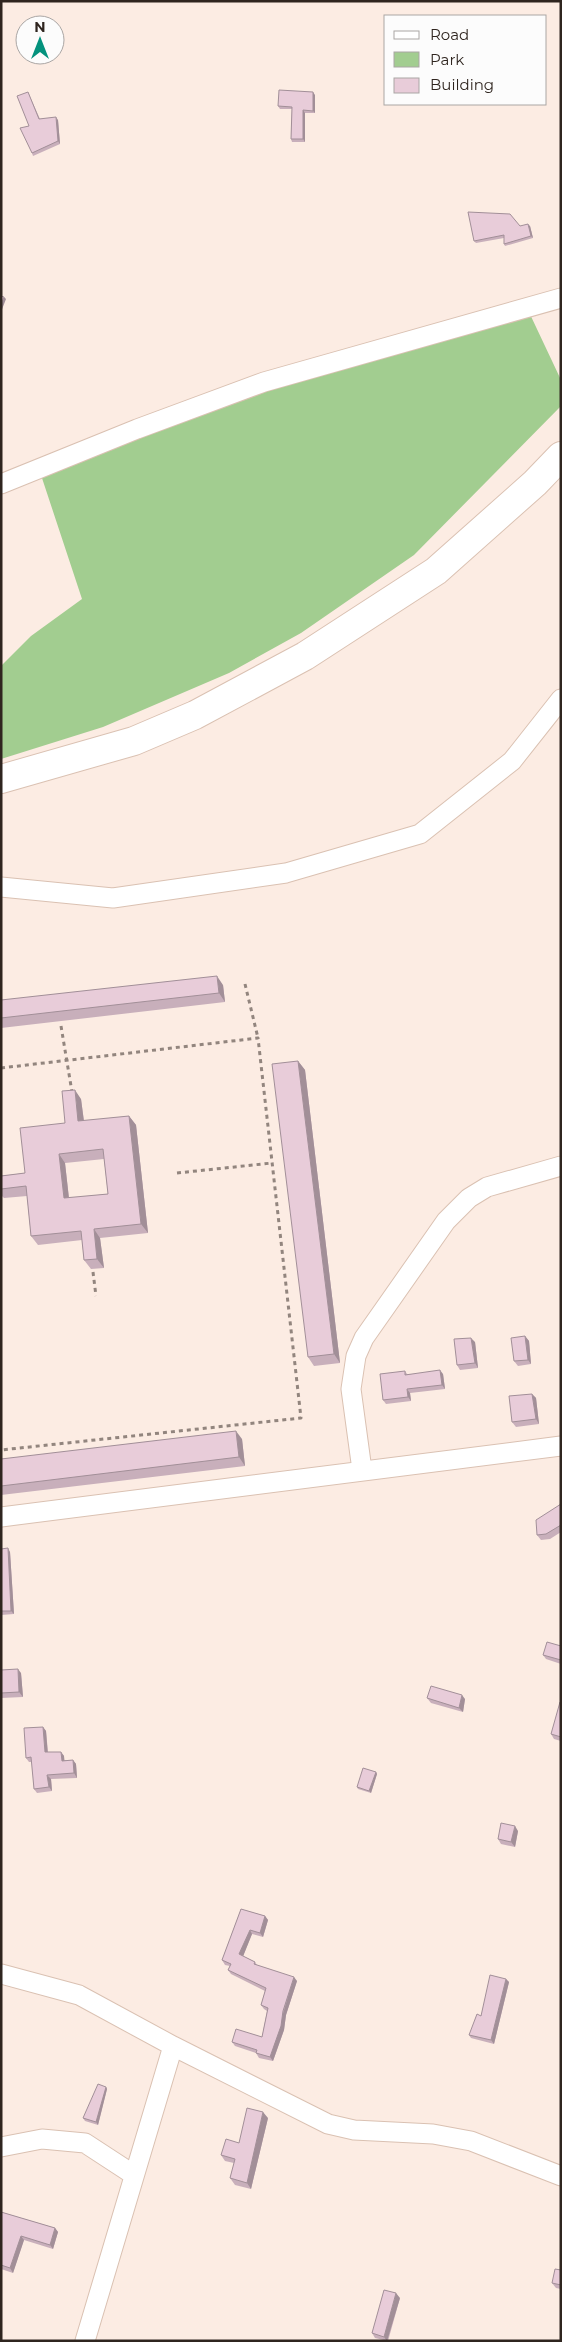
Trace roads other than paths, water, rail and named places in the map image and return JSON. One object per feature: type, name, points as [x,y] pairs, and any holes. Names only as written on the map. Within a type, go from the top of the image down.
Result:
[{"type":"highway","points":[[1,779],[134,741],[195,715],[305,656],[436,571],[535,483],[561,456]]},
{"type":"street","points":[[1,484],[137,429],[264,382],[561,298]]},
{"type":"street","points":[[1,887],[113,898],[286,873],[420,834],[512,762],[561,699]]},
{"type":"street","points":[[362,1470],[351,1389],[356,1356],[364,1338],[446,1221],[468,1198],[487,1187],[561,1166]]},
{"type":"street","points":[[1,1517],[561,1446]]},
{"type":"street","points":[[1,1974],[79,1995],[173,2046],[328,2124],[354,2130],[433,2134],[471,2141],[561,2176]]},
{"type":"street","points":[[85,2341],[173,2046]]},
{"type":"street","points":[[1,2147],[42,2139],[85,2143],[134,2175]]}]
